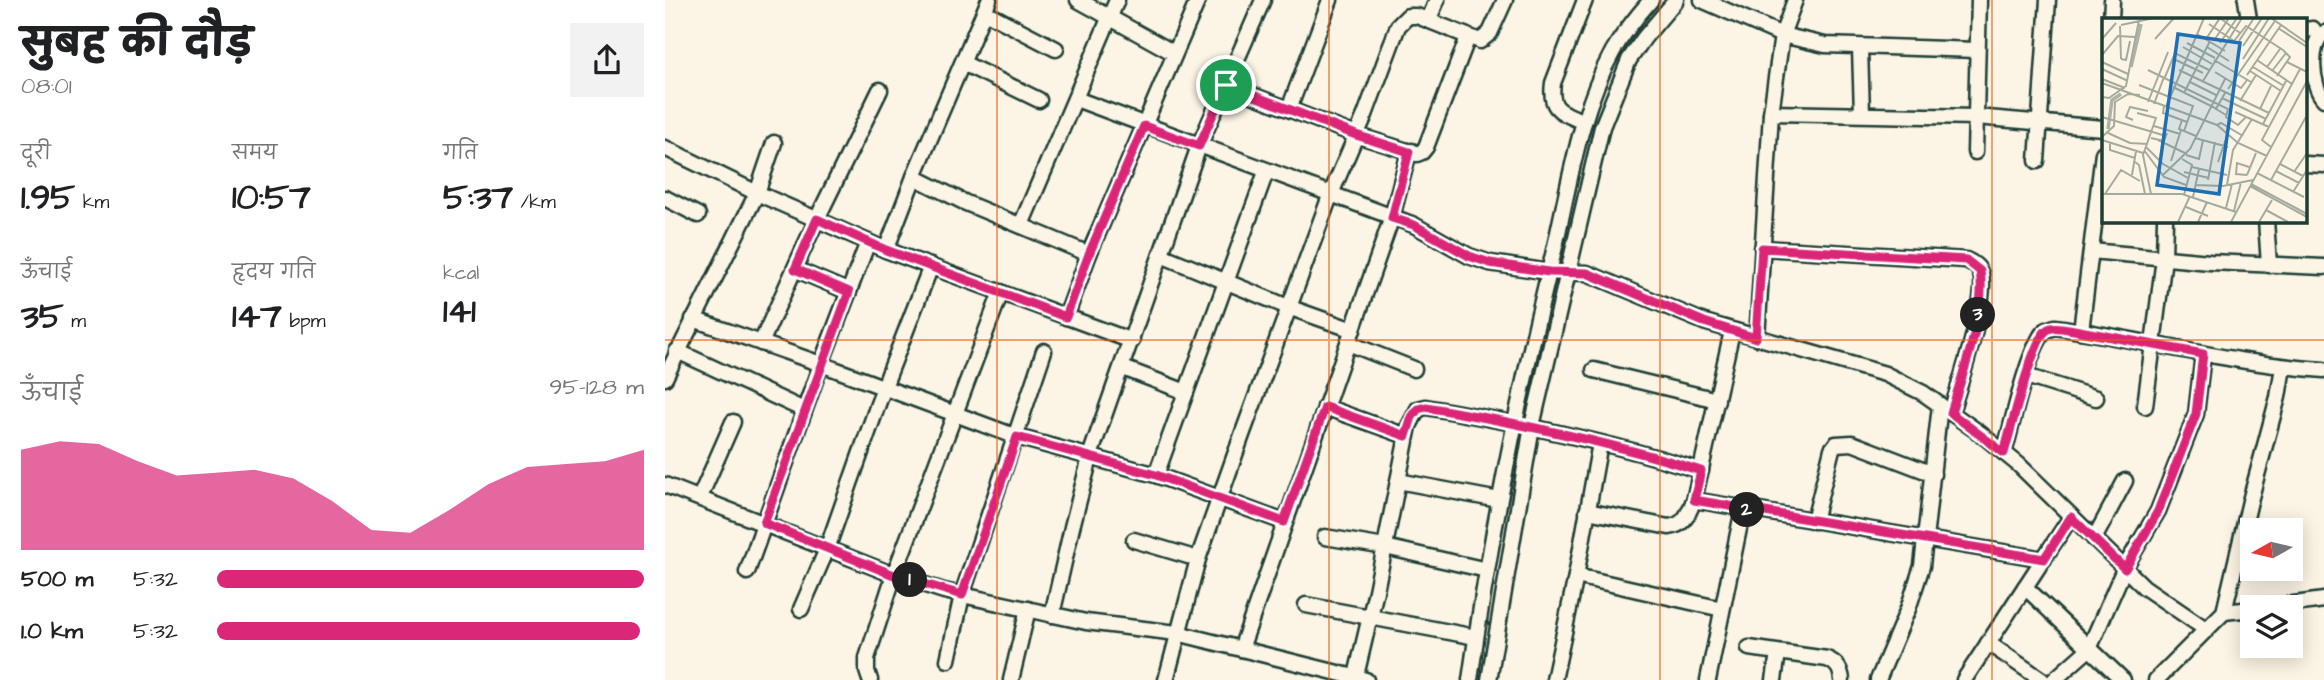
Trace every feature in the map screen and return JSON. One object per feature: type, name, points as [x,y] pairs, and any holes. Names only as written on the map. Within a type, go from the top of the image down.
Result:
[{"type":"street","points":[[1077,0],[1174,53]]},
{"type":"street","points":[[1021,225],[1117,0]]},
{"type":"street","points":[[1066,317],[1089,254],[1198,0]]},
{"type":"street","points":[[1052,615],[1091,456],[1199,146],[1263,0]]},
{"type":"street","points":[[1289,109],[1330,0]]},
{"type":"street","points":[[1429,19],[1437,0]]},
{"type":"street","points":[[1166,680],[1198,559],[1288,307],[1398,26],[1408,16],[1429,19],[1480,41],[1485,39],[1505,0]]},
{"type":"street","points":[[1584,122],[1559,110],[1553,103],[1552,95],[1553,83],[1585,0]]},
{"type":"street","points":[[1470,680],[1514,422],[1584,122],[1613,51],[1628,26],[1651,0]]},
{"type":"street","points":[[1489,680],[1532,426],[1602,127],[1618,84],[1644,38],[1676,0]]},
{"type":"street","points":[[1702,0],[1782,35],[1825,45],[1977,50]]},
{"type":"street","points":[[1756,338],[1771,113],[1782,35],[1795,0]]},
{"type":"street","points":[[1975,152],[1979,0]]},
{"type":"street","points":[[2037,161],[2047,0]]},
{"type":"street","points":[[2111,18],[2112,0]]},
{"type":"street","points":[[2246,0],[2249,18]]},
{"type":"street","points":[[886,250],[913,177],[987,6],[1056,49]]},
{"type":"street","points":[[2314,31],[2318,37],[2313,54],[2317,91],[2324,99]]},
{"type":"street","points":[[1226,85],[1356,135],[1417,153],[1426,147],[1468,37]]},
{"type":"street","points":[[1860,47],[1862,114]]},
{"type":"street","points":[[963,63],[1039,100]]},
{"type":"street","points":[[761,343],[817,219],[880,90]]},
{"type":"street","points":[[1076,99],[1330,196],[1414,225],[1469,256],[1490,263],[1549,272],[1587,273],[1704,322],[1885,373],[1923,393],[2004,453],[2144,587],[2207,629]]},
{"type":"street","points":[[1771,113],[1976,117],[2102,128]]},
{"type":"street","points":[[666,369],[757,193],[774,143]]},
{"type":"street","points":[[665,148],[757,193],[886,250],[1132,341]]},
{"type":"street","points":[[1241,649],[1392,218],[1410,151]]},
{"type":"street","points":[[2081,331],[2102,161]]},
{"type":"street","points":[[1156,475],[1266,172]]},
{"type":"street","points":[[913,177],[966,203],[1089,254]]},
{"type":"street","points":[[665,198],[698,215]]},
{"type":"street","points":[[2145,406],[2164,258],[2165,222]]},
{"type":"street","points":[[2266,222],[2269,265]]},
{"type":"street","points":[[747,572],[804,410],[868,242]]},
{"type":"street","points":[[1762,248],[1966,260],[1980,271],[1982,281],[1977,322],[1946,409],[1933,474],[1926,539],[1917,586],[1878,680]]},
{"type":"street","points":[[2091,251],[2324,267]]},
{"type":"street","points":[[1161,255],[1288,307],[1414,369]]},
{"type":"street","points":[[801,609],[827,549],[930,266]]},
{"type":"street","points":[[795,269],[849,292]]},
{"type":"street","points":[[870,680],[867,657],[894,575],[1001,292]]},
{"type":"street","points":[[693,319],[1017,437],[1156,475],[1284,522]]},
{"type":"street","points":[[2004,453],[2041,335],[2055,327],[2283,368],[2324,370]]},
{"type":"street","points":[[1587,511],[1669,527],[1684,522],[1694,500],[1732,331]]},
{"type":"street","points":[[677,351],[804,410]]},
{"type":"street","points":[[948,660],[962,595],[1044,351]]},
{"type":"street","points":[[2054,680],[2089,649],[2125,569],[2158,511],[2196,414],[2203,354]]},
{"type":"street","points":[[1123,368],[1186,391]]},
{"type":"street","points":[[2156,680],[2224,612],[2283,368]]},
{"type":"street","points":[[1594,370],[1717,400]]},
{"type":"street","points":[[2026,376],[2096,398]]},
{"type":"street","points":[[1325,407],[1406,436]]},
{"type":"street","points":[[665,485],[894,575],[962,595],[1086,622],[1177,633],[1359,679],[1406,436],[1412,417],[1418,409],[1426,407],[1514,422],[1638,451],[1701,471]]},
{"type":"street","points":[[700,497],[733,422]]},
{"type":"street","points":[[1554,680],[1600,443]]},
{"type":"street","points":[[1814,521],[1832,449],[1836,444],[1852,443],[1933,474]]},
{"type":"street","points":[[1398,481],[1499,500]]},
{"type":"street","points":[[2094,539],[2126,481]]},
{"type":"street","points":[[1694,500],[2044,559]]},
{"type":"street","points":[[1708,680],[1743,509]]},
{"type":"street","points":[[1964,680],[2071,517]]},
{"type":"street","points":[[1325,537],[1385,547],[1487,570]]},
{"type":"street","points":[[1134,540],[1198,559]]},
{"type":"street","points":[[1576,576],[1722,609]]},
{"type":"street","points":[[2025,587],[2123,680]]},
{"type":"street","points":[[2303,603],[2324,600]]},
{"type":"street","points":[[1306,605],[1476,636]]},
{"type":"street","points":[[1011,680],[1028,609]]},
{"type":"street","points":[[2224,612],[2240,610]]},
{"type":"street","points":[[1988,643],[2042,680]]},
{"type":"street","points":[[1749,648],[1827,659],[1836,663],[1842,680]]},
{"type":"street","points":[[1774,680],[1778,653]]},
{"type":"route","points":[[1226,85],[1356,135],[1409,152],[1392,218],[1414,225],[1469,256],[1490,263],[1549,272],[1587,273],[1601,277],[1704,322],[1756,338],[1762,248],[1966,260],[1980,271],[1982,281],[1977,322],[1951,413],[2004,453],[2029,367],[2041,335],[2046,330],[2055,327],[2203,354],[2196,414],[2158,511],[2125,569],[2071,517],[2044,559],[1694,500],[1701,471],[1638,451],[1514,422],[1426,407],[1418,409],[1412,417],[1406,436],[1325,407],[1284,522],[1156,475],[1017,437],[962,595],[894,575],[764,523],[849,292],[795,269],[817,219],[886,250],[1066,317],[1089,254],[1144,126],[1199,146],[1226,85]]}]
